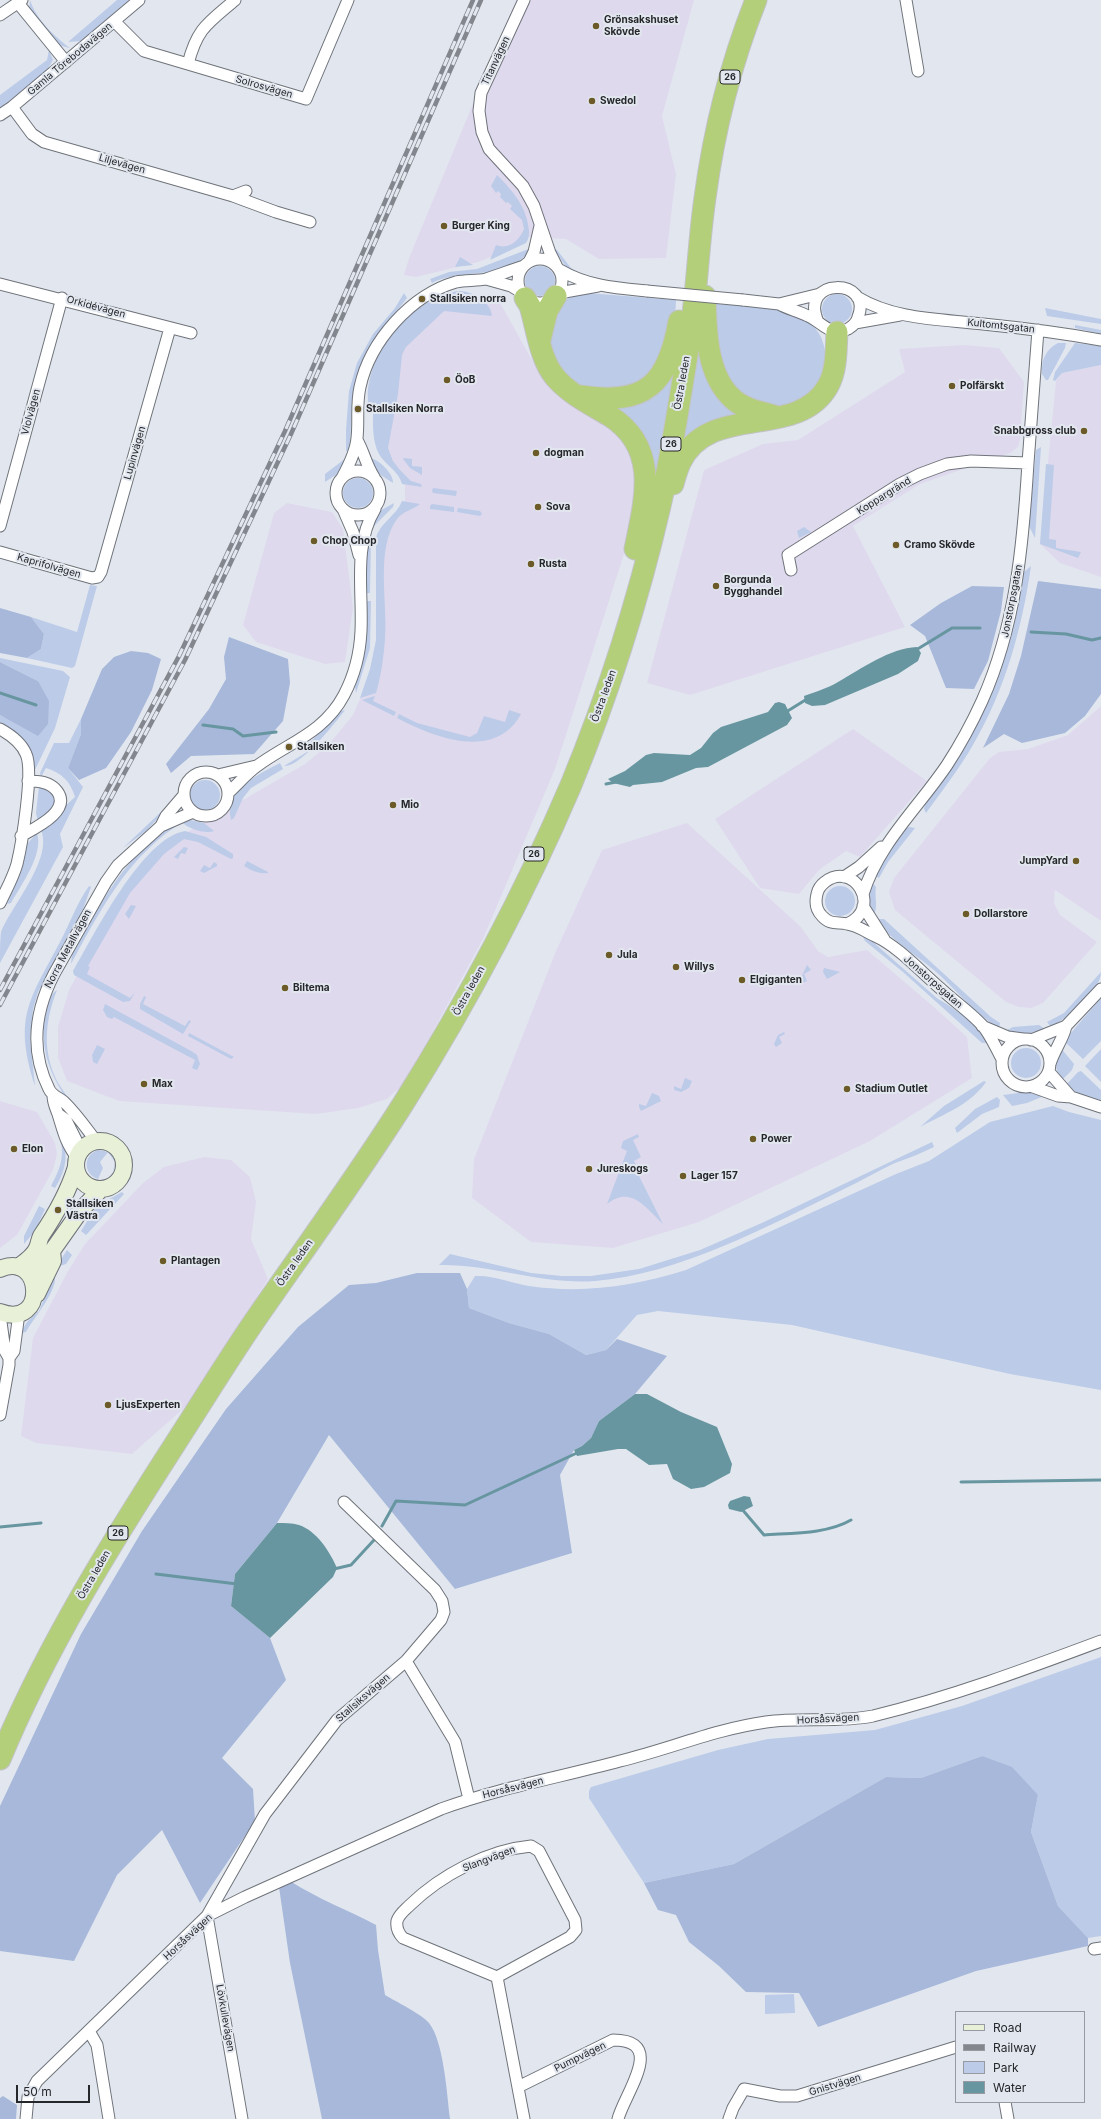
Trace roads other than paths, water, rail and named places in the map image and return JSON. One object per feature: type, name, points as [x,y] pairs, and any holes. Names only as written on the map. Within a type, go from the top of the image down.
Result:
[{"type":"highway","name":"Östra leden","points":[[256,1318],[272,1288],[428,1058],[486,952],[529,866],[566,780],[596,701],[618,634],[654,501],[683,335],[708,155],[722,74],[748,0]]},
{"type":"highway","name":"Östra leden","points":[[0,1759],[48,1659],[92,1576],[256,1318],[402,1106],[490,954],[533,868],[572,783],[602,702],[644,571],[660,503],[690,337],[705,198],[708,155],[742,37],[756,0]]},
{"type":"highway","points":[[577,395],[605,400],[622,399],[637,394],[662,375],[670,359],[676,340],[694,192],[708,155]]},
{"type":"highway","points":[[708,155],[711,195],[704,269],[706,327],[711,356],[720,383],[733,399],[753,410],[781,417]]},
{"type":"highway","points":[[523,295],[540,340],[547,364],[556,378],[577,395],[620,423],[636,440],[643,456],[646,476],[644,504],[618,634]]},
{"type":"highway","points":[[540,340],[547,311],[558,295]]},
{"type":"highway","points":[[644,571],[680,462],[693,445],[711,432],[728,425],[781,417],[809,405],[821,396],[829,385],[846,328]]},
{"type":"street","name":"Gamla Törebodavägen","points":[[0,115],[12,107],[115,22],[139,0]]},
{"type":"street","points":[[188,64],[194,43],[202,30],[235,0]]},
{"type":"street","name":"Solrosvägen","points":[[115,22],[144,51],[306,99],[348,0]]},
{"type":"street","name":"Titanvägen","points":[[524,0],[481,92],[479,111],[482,132],[489,149],[522,186],[534,206],[540,226],[558,267]]},
{"type":"street","points":[[906,0],[918,72]]},
{"type":"street","points":[[0,15],[20,2],[66,62]]},
{"type":"street","name":"Liljevägen","points":[[12,107],[32,134],[44,142],[233,196],[276,212],[310,222]]},
{"type":"street","points":[[233,196],[246,191]]},
{"type":"street","name":"Titanvägen","points":[[526,264],[536,244],[540,226]]},
{"type":"street","points":[[357,440],[362,447],[367,466],[380,486],[381,493],[380,500],[375,509],[362,515],[348,513],[342,509],[336,496],[338,484],[349,464],[357,440],[360,387],[378,344],[394,322],[415,304],[435,290],[457,282],[486,279],[543,259],[571,276],[599,286],[779,304],[818,322],[830,331],[846,328],[860,311],[857,297],[852,292],[839,286],[825,290],[820,294],[779,304]]},
{"type":"street","points":[[523,295],[518,278],[526,264]]},
{"type":"street","points":[[558,267],[563,282],[558,295]]},
{"type":"street","points":[[486,279],[511,286],[531,301],[541,303],[548,302],[558,295],[599,286]]},
{"type":"street","name":"Orkidévägen","points":[[0,284],[62,298],[191,333]]},
{"type":"street","points":[[818,322],[814,307],[820,294]]},
{"type":"street","name":"Kultomtsgatan","points":[[857,297],[877,308],[900,315],[1038,330],[1101,340]]},
{"type":"street","name":"Violvägen","points":[[0,526],[62,298]]},
{"type":"street","name":"Kultomtsgatan","points":[[846,328],[900,315]]},
{"type":"street","name":"Lupinvägen","points":[[98,577],[101,572],[170,328]]},
{"type":"street","name":"Jonstorpsgatan","points":[[1002,1059],[982,1026],[884,939],[864,906],[863,894],[869,875],[889,840],[947,765],[970,726],[995,670],[1005,638],[1020,562],[1025,517],[1038,330]]},
{"type":"street","name":"Koppargränd","points":[[791,570],[788,555],[900,484],[920,474],[947,464],[971,461],[1028,463]]},
{"type":"street","points":[[342,478],[348,473],[361,471],[374,477]]},
{"type":"street","name":"Norra Metallvägen","points":[[342,509],[352,532],[360,559]]},
{"type":"street","name":"Norra Metallvägen","points":[[96,1141],[62,1100],[53,1095],[49,1090],[39,1060],[36,1038],[39,1012],[46,990],[106,882],[118,865],[161,826],[193,812],[205,816],[216,814],[226,804],[228,793],[256,766],[304,738],[323,721],[343,696],[356,666],[361,632],[360,559],[366,523],[375,509]]},
{"type":"street","name":"Kaprifolvägen","points":[[0,552],[92,578],[98,577]]},
{"type":"street","points":[[0,728],[17,740],[26,754],[28,781],[17,864],[0,903]]},
{"type":"street","name":"Norra Metallvägen","points":[[161,826],[166,816],[184,795],[187,782],[198,773],[205,772],[218,775],[256,766]]},
{"type":"street","points":[[218,775],[223,780],[228,793]]},
{"type":"street","points":[[21,836],[54,814],[60,808],[61,800],[53,786],[45,782],[28,781]]},
{"type":"street","points":[[184,795],[185,802],[193,812]]},
{"type":"street","name":"Jonstorpsgatan","points":[[884,939],[847,924],[839,924],[825,919],[817,907],[816,899],[822,884],[836,876],[844,876],[859,867],[889,840]]},
{"type":"street","points":[[844,876],[856,882],[863,894]]},
{"type":"street","points":[[847,924],[857,917],[864,906]]},
{"type":"street","points":[[1101,989],[1066,1026],[1008,1046],[1002,1059],[1003,1073],[1007,1079],[1019,1087],[1033,1087],[1058,1096],[1071,1097],[1101,1107]]},
{"type":"street","name":"Jonstorpsgatan","points":[[982,1026],[1008,1037],[1027,1039]]},
{"type":"street","points":[[1033,1087],[1044,1079],[1049,1068],[1053,1052],[1064,1035],[1066,1026]]},
{"type":"street","points":[[1027,1039],[1045,1049],[1049,1068],[1071,1097]]},
{"type":"street","name":"Norra Metallvägen","points":[[53,1095],[53,1105],[58,1114],[66,1120],[78,1158]]},
{"type":"street","points":[[18,1267],[27,1261],[37,1249],[40,1239],[58,1210],[70,1186],[78,1158],[96,1141],[103,1141],[115,1145],[124,1161],[123,1173],[118,1181],[113,1185],[102,1189],[81,1210],[52,1251],[44,1254],[39,1260],[34,1270],[34,1300]]},
{"type":"street","points":[[78,1158],[82,1180],[88,1185],[102,1189]]},
{"type":"street","points":[[0,1269],[30,1243],[40,1239]]},
{"type":"street","points":[[9,1358],[5,1351],[0,1314],[13,1315],[19,1313],[25,1310],[34,1300],[41,1288],[44,1276],[52,1261],[52,1251]]},
{"type":"street","points":[[0,1269],[11,1266],[18,1267],[29,1274],[33,1280]]},
{"type":"street","points":[[0,1415],[7,1384],[9,1358],[14,1351],[19,1313]]},
{"type":"street","name":"Stallsiksvägen","points":[[207,1916],[265,1814],[337,1720],[406,1661],[441,1620],[444,1612],[442,1601],[435,1590],[344,1502]]},
{"type":"street","name":"Horsåsvägen","points":[[26,2119],[28,2097],[37,2081],[207,1916],[245,1897],[441,1809],[469,1799],[622,1761],[724,1731],[767,1722],[870,1716],[885,1713],[922,1703],[1028,1668],[1101,1641]]},
{"type":"street","points":[[406,1661],[455,1742],[469,1799]]},
{"type":"street","name":"Slangvägen","points":[[531,1846],[539,1851],[575,1920],[576,1930],[570,1938],[497,1978],[403,1938],[398,1932],[397,1923],[401,1914],[416,1899],[457,1871],[489,1857],[521,1847],[531,1846]]},
{"type":"street","name":"Lövkullevägen","points":[[207,1916],[242,2119]]},
{"type":"street","points":[[497,1978],[524,2119]]},
{"type":"street","points":[[89,2031],[98,2045],[110,2119]]},
{"type":"street","name":"Pumpvägen","points":[[518,2087],[613,2040],[624,2040],[635,2046],[641,2057],[640,2068],[618,2119]]},
{"type":"street","name":"Gnistvägen","points":[[729,2119],[733,2108],[744,2089],[780,2096],[797,2096],[955,2047]]},
{"type":"street","points":[[1005,2103],[1008,2119]]},
{"type":"water","points":[[917,647],[921,653],[918,661],[898,674],[825,705],[812,706],[805,703],[804,696],[834,684],[886,655],[907,648]]},
{"type":"water","points":[[779,702],[785,704],[792,718],[787,725],[708,767],[696,768],[662,782],[633,785],[630,787],[613,783],[608,779],[625,771],[646,755],[654,753],[690,755],[701,748],[713,733],[721,727],[768,712],[775,703]]},
{"type":"water","points":[[635,1394],[647,1394],[681,1412],[717,1427],[732,1464],[730,1473],[704,1487],[691,1489],[673,1479],[667,1464],[649,1465],[626,1449],[577,1456],[574,1450],[582,1446],[591,1438],[599,1421]]},
{"type":"water","points":[[744,1496],[750,1497],[753,1506],[741,1512],[729,1509],[728,1505],[730,1501]]},
{"type":"water","points":[[277,1523],[291,1523],[299,1525],[312,1532],[327,1549],[337,1568],[333,1577],[270,1638],[231,1606],[235,1574]]},
{"type":"waterway","points":[[916,650],[952,628],[980,628]]},
{"type":"waterway","points":[[1031,632],[1066,634],[1092,640],[1101,638]]},
{"type":"waterway","points":[[0,693],[36,705]]},
{"type":"waterway","points":[[786,712],[807,699]]},
{"type":"waterway","points":[[203,725],[233,729],[243,736],[276,732]]},
{"type":"waterway","points":[[606,784],[616,782]]},
{"type":"waterway","points":[[382,1526],[396,1501],[465,1505],[579,1452]]},
{"type":"waterway","points":[[961,1482],[1101,1480]]},
{"type":"waterway","points":[[741,1508],[764,1535],[820,1530],[842,1525],[851,1520]]},
{"type":"waterway","points":[[0,1527],[41,1523]]},
{"type":"waterway","points":[[334,1569],[351,1565],[374,1540]]},
{"type":"waterway","points":[[156,1574],[237,1584]]},
{"type":"railway","points":[[0,990],[179,656],[285,431],[473,0]]},
{"type":"railway","points":[[0,1005],[185,660],[291,434],[481,0]]},
{"type":"place","name":"Grönsakshuset Skövde","points":[[596,26]]},
{"type":"place","name":"Swedol","points":[[592,101]]},
{"type":"place","name":"Burger King","points":[[444,226]]},
{"type":"place","name":"Stallsiken norra","points":[[422,299]]},
{"type":"place","name":"ÖoB","points":[[447,380]]},
{"type":"place","name":"Polfärskt","points":[[952,386]]},
{"type":"place","name":"Stallsiken Norra","points":[[358,409]]},
{"type":"place","name":"Snabbgross club","points":[[1084,431]]},
{"type":"place","name":"dogman","points":[[536,453]]},
{"type":"place","name":"Sova","points":[[538,507]]},
{"type":"place","name":"Chop Chop","points":[[314,541]]},
{"type":"place","name":"Cramo Skövde","points":[[896,545]]},
{"type":"place","name":"Rusta","points":[[531,564]]},
{"type":"place","name":"Borgunda Bygghandel","points":[[716,586]]},
{"type":"place","name":"Stallsiken","points":[[289,747]]},
{"type":"place","name":"Mio","points":[[393,805]]},
{"type":"place","name":"JumpYard","points":[[1076,861]]},
{"type":"place","name":"Dollarstore","points":[[966,914]]},
{"type":"place","name":"Jula","points":[[609,955]]},
{"type":"place","name":"Willys","points":[[676,967]]},
{"type":"place","name":"Elgiganten","points":[[742,980]]},
{"type":"place","name":"Biltema","points":[[285,988]]},
{"type":"place","name":"Max","points":[[144,1084]]},
{"type":"place","name":"Stadium Outlet","points":[[847,1089]]},
{"type":"place","name":"Power","points":[[753,1139]]},
{"type":"place","name":"Elon","points":[[14,1149]]},
{"type":"place","name":"Jureskogs","points":[[589,1169]]},
{"type":"place","name":"Lager 157","points":[[683,1176]]},
{"type":"place","name":"Stallsiken Västra","points":[[58,1210]]},
{"type":"place","name":"Plantagen","points":[[163,1261]]},
{"type":"place","name":"LjusExperten","points":[[108,1405]]}]
